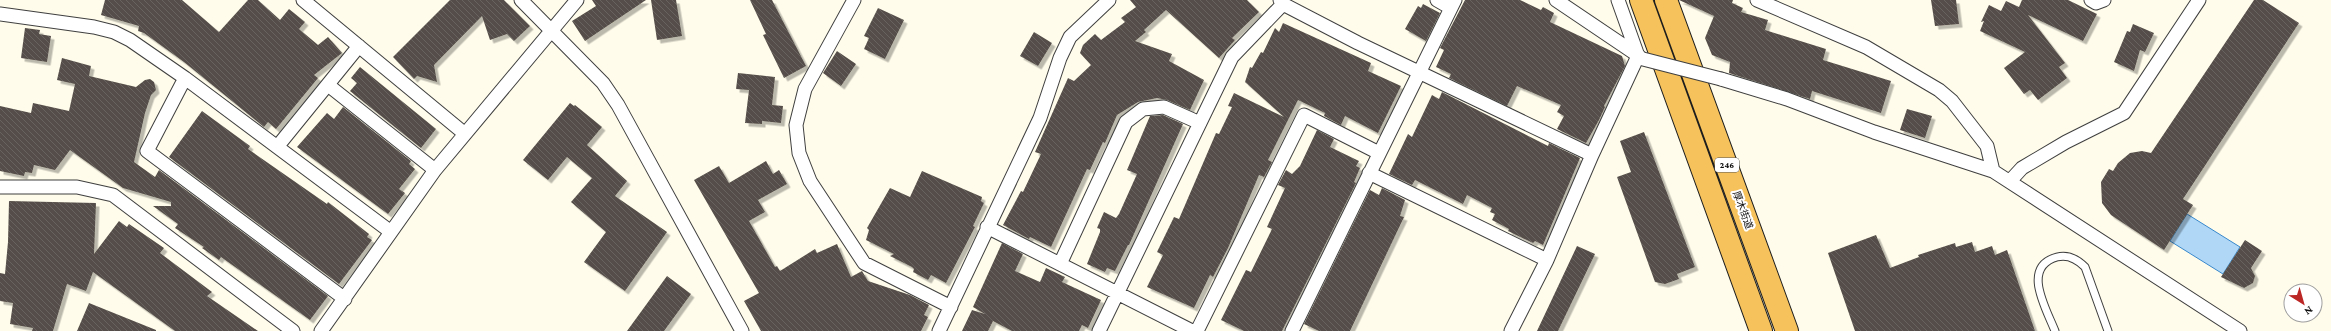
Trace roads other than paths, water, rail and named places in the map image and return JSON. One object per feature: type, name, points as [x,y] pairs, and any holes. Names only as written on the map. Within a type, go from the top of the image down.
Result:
[{"type":"highway","name":"246","points":[[1641,0],[1761,331]]},
{"type":"highway","name":"厚木街道","points":[[1666,0],[1787,331]]},
{"type":"street","points":[[302,0],[465,134]]},
{"type":"street","points":[[521,0],[603,83],[618,105],[735,328]]},
{"type":"street","points":[[322,331],[434,170],[577,0]]},
{"type":"street","points":[[854,0],[806,89],[796,125],[799,153],[810,181],[864,263],[951,307]]},
{"type":"street","points":[[939,331],[1040,118],[1060,58],[1070,37],[1108,0]]},
{"type":"street","points":[[1292,331],[1452,4],[1437,0]]},
{"type":"street","points":[[1556,0],[1640,58],[1721,79],[1787,99],[1874,132],[1993,171],[2240,331]]},
{"type":"street","points":[[1511,331],[1547,260],[1592,155],[1640,58],[1618,0]]},
{"type":"street","points":[[1757,0],[1866,47],[1939,90],[1952,101],[1987,146],[1993,171]]},
{"type":"street","points":[[2090,0],[2096,3],[2104,0]]},
{"type":"street","points":[[2010,181],[2022,168],[2066,142],[2124,113],[2196,1]]},
{"type":"street","points":[[1099,331],[1232,57],[1282,2],[1358,43],[1419,71],[1574,148],[1592,155]]},
{"type":"street","points":[[0,14],[114,32],[185,78],[391,232]]},
{"type":"street","points":[[277,147],[359,46]]},
{"type":"street","points":[[185,78],[147,151],[344,299]]},
{"type":"street","points":[[328,85],[434,170]]},
{"type":"street","points":[[1060,264],[1126,122],[1143,109],[1164,107],[1200,123]]},
{"type":"street","points":[[1197,331],[1304,115],[1378,153]]},
{"type":"street","points":[[1369,173],[1547,260]]},
{"type":"street","points":[[0,187],[77,187],[113,195],[293,331]]},
{"type":"street","points":[[987,227],[1192,331]]},
{"type":"lane","points":[[2055,331],[2041,297],[2038,275],[2041,266],[2050,259],[2060,256],[2070,257],[2079,261],[2085,267],[2108,331]]},
{"type":"water","points":[[2187,214],[2240,247],[2223,274],[2170,241]]}]
